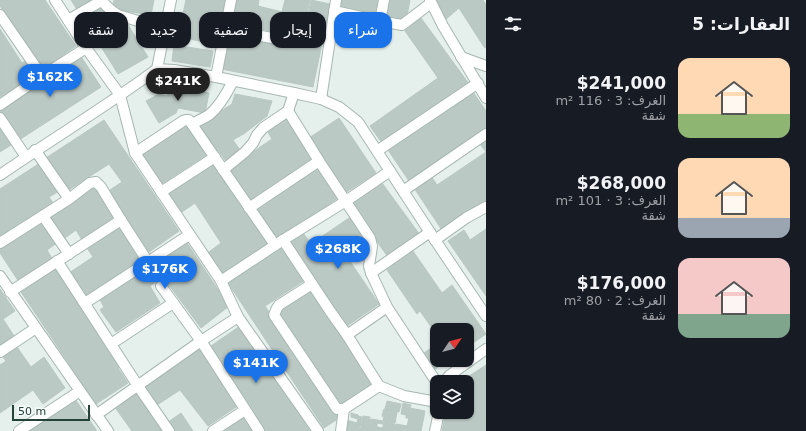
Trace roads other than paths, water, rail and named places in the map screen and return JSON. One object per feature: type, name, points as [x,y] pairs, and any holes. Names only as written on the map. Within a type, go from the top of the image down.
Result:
[{"type":"street","points":[[55,0],[74,29]]},
{"type":"street","points":[[168,12],[170,0]]},
{"type":"street","points":[[229,12],[231,0]]},
{"type":"street","points":[[321,99],[336,0]]},
{"type":"street","points":[[382,12],[384,0]]},
{"type":"street","points":[[68,20],[103,1],[107,8],[112,12],[136,20]]},
{"type":"street","points":[[392,23],[402,25],[430,2],[486,98]]},
{"type":"street","points":[[0,15],[42,76]]},
{"type":"street","points":[[0,105],[86,48],[120,95],[135,153],[221,282],[238,316],[318,431]]},
{"type":"street","points":[[157,69],[161,48]]},
{"type":"street","points":[[216,77],[221,48]]},
{"type":"street","points":[[461,57],[486,66]]},
{"type":"street","points":[[0,175],[157,69],[174,70],[216,77],[321,99],[339,107],[358,122],[486,316]]},
{"type":"street","points":[[192,124],[210,114],[226,95],[233,81]]},
{"type":"street","points":[[377,151],[478,83]]},
{"type":"street","points":[[223,170],[245,152],[263,128],[288,111],[294,93]]},
{"type":"street","points":[[288,111],[370,238],[372,246],[369,266],[387,307],[432,375]]},
{"type":"street","points":[[0,118],[26,157]]},
{"type":"street","points":[[135,153],[183,121],[189,120],[249,208],[312,284],[347,335],[379,386],[404,396],[430,401]]},
{"type":"street","points":[[403,191],[486,134]]},
{"type":"street","points":[[35,150],[69,199]]},
{"type":"street","points":[[161,192],[214,157]]},
{"type":"street","points":[[249,208],[319,161]]},
{"type":"street","points":[[221,282],[390,171]]},
{"type":"street","points":[[0,243],[69,199],[90,183],[96,182],[101,187],[148,262]]},
{"type":"street","points":[[372,273],[433,236],[486,207]]},
{"type":"street","points":[[43,216],[69,254]]},
{"type":"street","points":[[10,292],[121,220]]},
{"type":"street","points":[[85,303],[189,234]]},
{"type":"street","points":[[57,262],[169,431]]},
{"type":"street","points":[[0,276],[108,431]]},
{"type":"street","points":[[312,284],[279,306],[274,315],[337,409],[344,409],[379,386]]},
{"type":"street","points":[[162,286],[201,341],[259,431]]},
{"type":"street","points":[[111,344],[173,302]]},
{"type":"street","points":[[347,335],[387,307]]},
{"type":"street","points":[[96,415],[238,316]]},
{"type":"street","points":[[0,352],[36,328]]},
{"type":"street","points":[[449,375],[486,349]]},
{"type":"street","points":[[19,431],[80,391]]},
{"type":"street","points":[[341,431],[344,409]]},
{"type":"street","points":[[212,431],[245,410]]},
{"type":"street","points":[[435,431],[438,419]]}]
